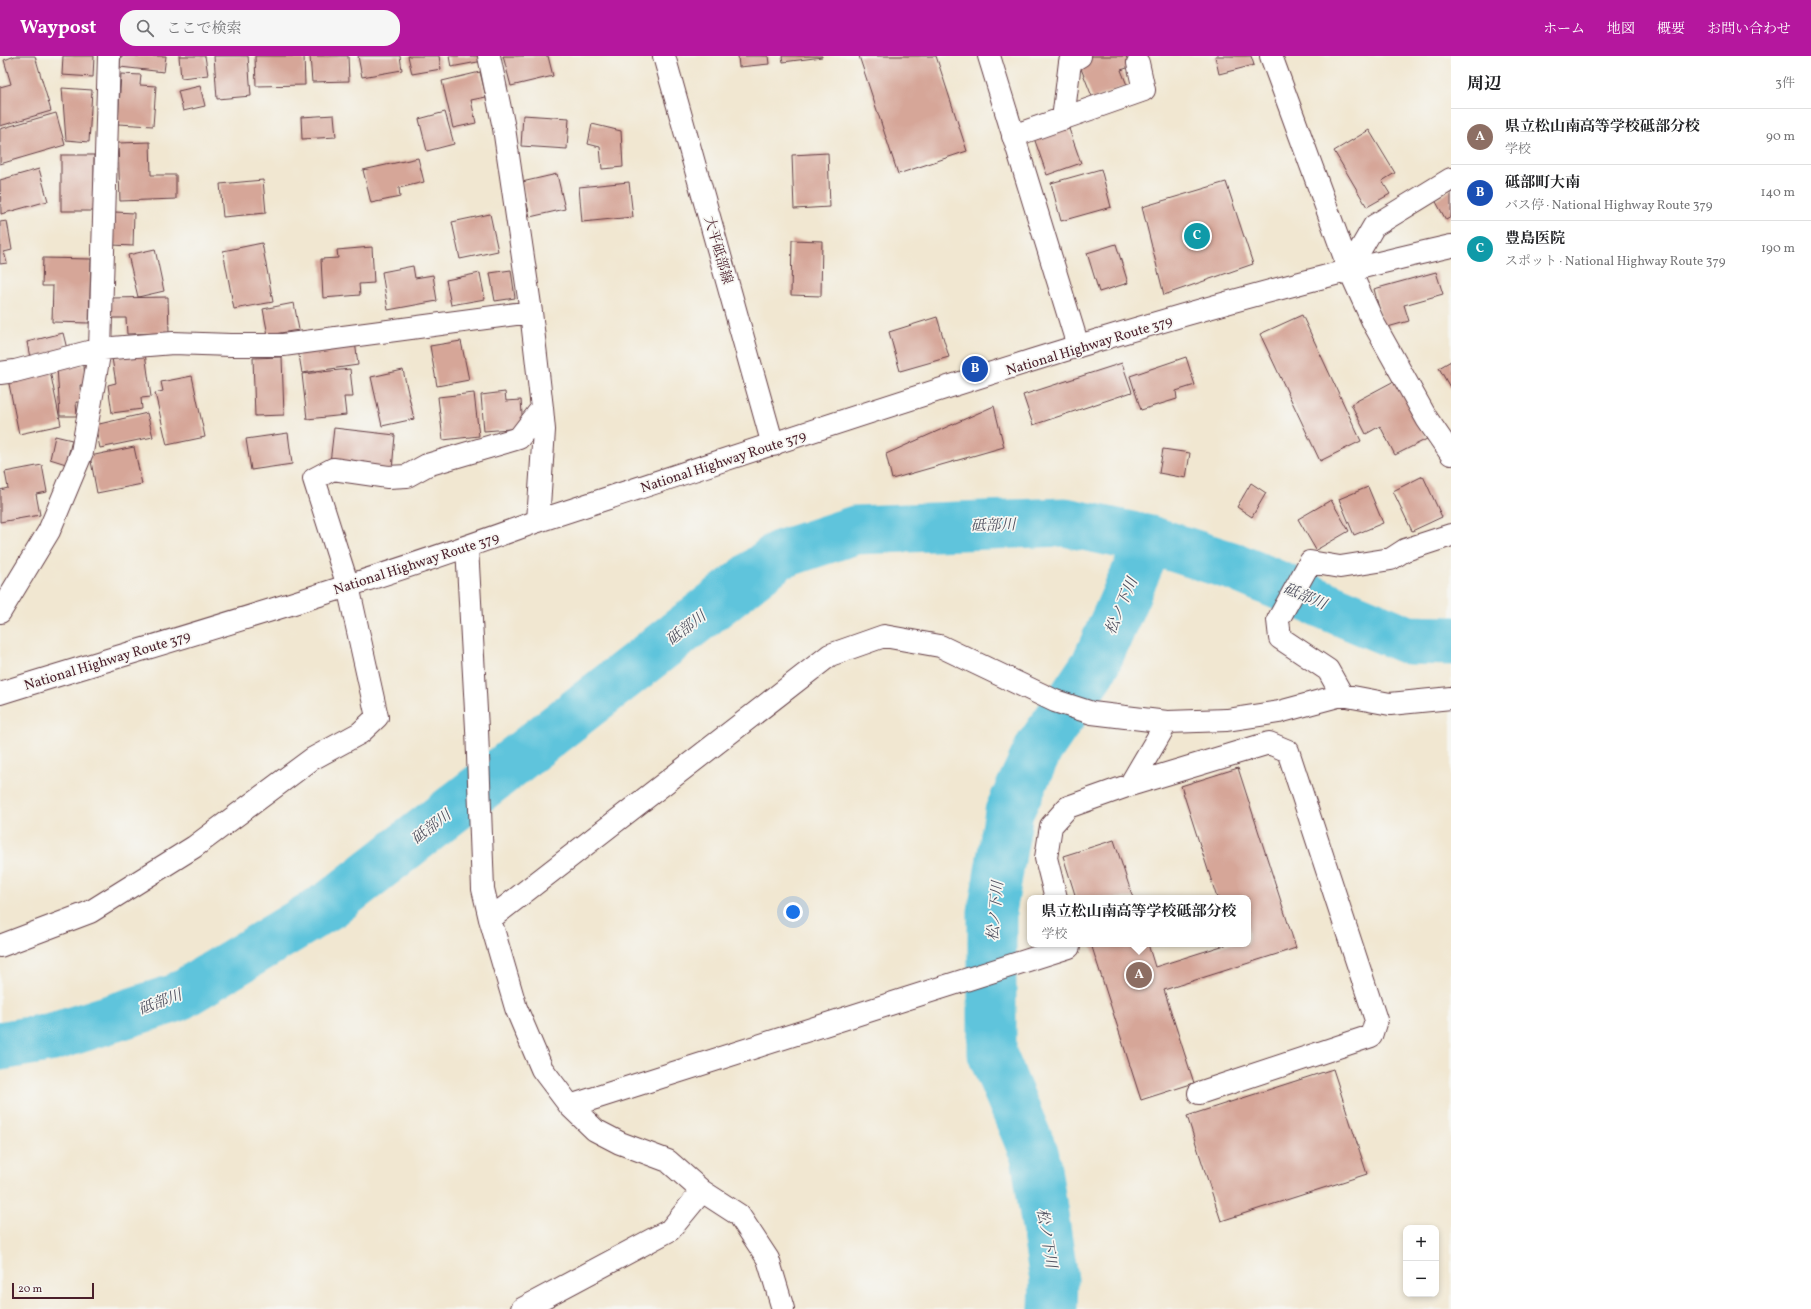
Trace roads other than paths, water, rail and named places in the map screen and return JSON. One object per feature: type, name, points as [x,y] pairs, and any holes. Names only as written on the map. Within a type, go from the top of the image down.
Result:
[{"type":"main road","points":[[0,612],[49,531],[82,452],[100,349],[109,56]]},
{"type":"main road","points":[[489,56],[504,128],[531,312],[542,408],[544,430],[538,521]]},
{"type":"main road","name":"大平砥部線","points":[[664,56],[773,445]]},
{"type":"main road","points":[[989,56],[1078,346]]},
{"type":"main road","points":[[1063,119],[1070,62],[1080,56]]},
{"type":"main road","points":[[1271,56],[1349,269],[1374,324],[1427,419],[1451,454]]},
{"type":"main road","points":[[1013,136],[1144,90],[1138,63]]},
{"type":"main road","points":[[1349,269],[1374,226],[1451,179]]},
{"type":"main road","name":"National Highway Route 379","points":[[0,692],[348,586],[467,547],[538,521],[1078,346],[1349,269],[1451,246]]},
{"type":"main road","points":[[0,373],[15,371],[100,349],[173,343],[231,346],[283,345],[531,312]]},
{"type":"main road","points":[[0,946],[90,912],[194,847],[312,759],[360,733],[377,717],[348,586],[314,479],[333,469],[388,477],[407,476],[427,465],[520,438],[542,408]]},
{"type":"main road","points":[[1342,695],[1328,670],[1280,638],[1278,620],[1310,562],[1340,567],[1391,558],[1405,550],[1451,535]]},
{"type":"main road","points":[[467,547],[477,729],[483,889],[490,920],[516,1008],[542,1069],[570,1106],[595,1130],[620,1143],[668,1160],[702,1191],[738,1215],[768,1259],[783,1309]]},
{"type":"main road","points":[[490,920],[830,655],[884,636],[940,646],[1056,701],[1092,714],[1168,722],[1227,720],[1279,712],[1342,695],[1390,704],[1451,698]]},
{"type":"main road","points":[[1130,785],[1168,722]]},
{"type":"main road","points":[[1055,895],[1046,858],[1050,826],[1068,807],[1130,785],[1269,743],[1288,751],[1376,1020],[1371,1036],[1199,1093]]},
{"type":"main road","points":[[570,1106],[1069,947]]},
{"type":"main road","points":[[522,1309],[670,1230],[702,1191]]},
{"type":"waterway","name":"砥部川","points":[[0,1046],[53,1037],[176,998],[331,904],[779,555],[855,530],[1065,522],[1150,540],[1235,567],[1408,640],[1451,641]]},
{"type":"waterway","name":"松ノ下川","points":[[1053,1309],[1054,1280],[1035,1156],[992,1054],[992,912],[1009,812],[1039,748],[1095,665],[1150,540]]},
{"type":"place","name":"豊島医院","points":[[1197,236]]},
{"type":"place","name":"砥部町大南","points":[[975,369]]},
{"type":"place","name":"県立松山南高等学校砥部分校","points":[[1139,975]]}]
